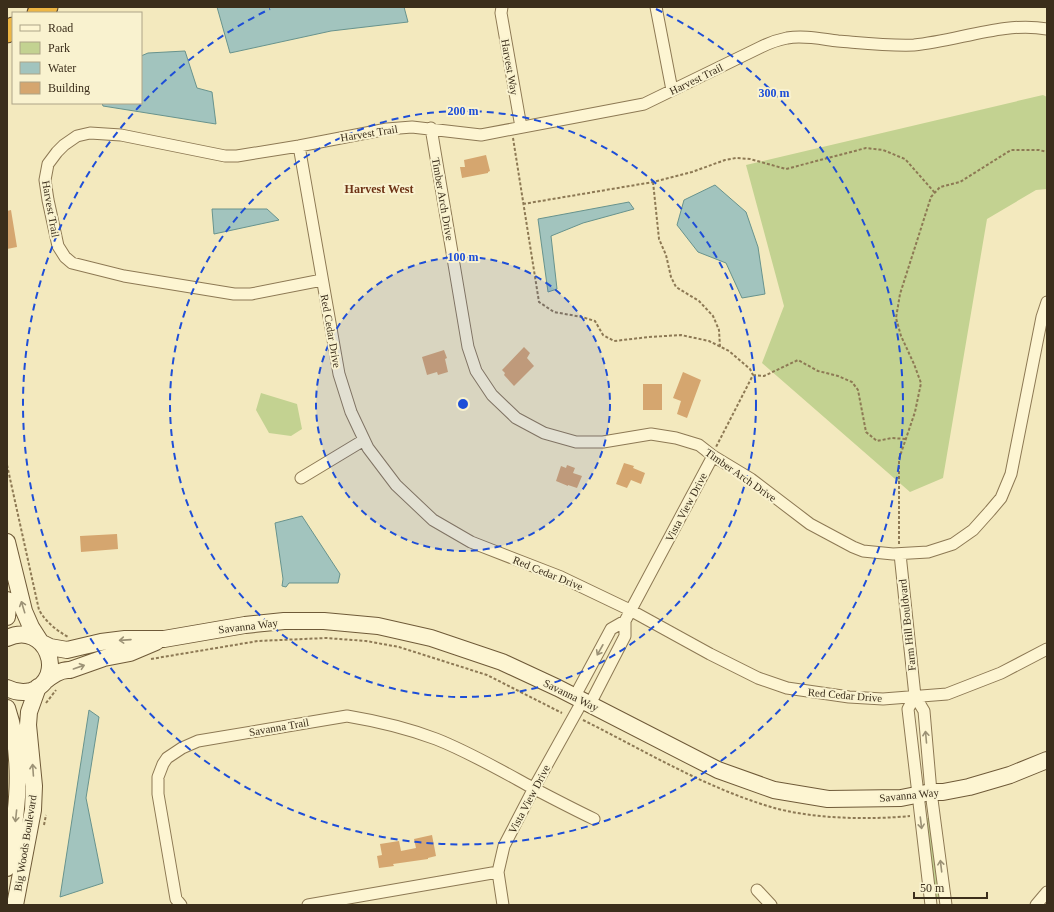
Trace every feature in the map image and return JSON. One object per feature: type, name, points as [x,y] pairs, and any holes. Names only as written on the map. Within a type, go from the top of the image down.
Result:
[{"type":"street","name":"Harvest Way","points":[[502,7],[500,13],[516,128]]},
{"type":"street","points":[[656,7],[672,90]]},
{"type":"street","name":"Harvest Trail","points":[[322,280],[251,294],[234,294],[138,279],[72,263],[65,257],[58,246],[48,200],[45,180],[46,169],[50,160],[64,145],[82,134],[98,132],[120,135],[225,156],[237,156],[299,146],[387,128],[431,128],[481,135],[644,104],[776,40],[805,37],[886,45],[914,44],[939,42],[1010,28],[1034,27],[1047,29]]},
{"type":"street","name":"Timber Arch Drive","points":[[431,128],[468,347],[476,371],[492,395],[516,418],[544,433],[576,442],[603,442],[651,434],[676,438],[699,445],[713,456],[751,479],[810,524],[853,547],[863,550],[900,554],[928,552],[953,544],[973,530],[1001,498],[1011,474],[1042,317],[1047,302]]},
{"type":"street","name":"Red Cedar Drive","points":[[299,146],[339,374],[351,412],[368,448],[396,485],[433,520],[471,542],[561,577],[630,610],[710,654],[758,678],[787,688],[849,697],[883,698],[947,694],[1001,673],[1047,649]]},
{"type":"street","points":[[301,478],[364,440]]},
{"type":"street","name":"Vista View Drive","points":[[503,905],[498,872],[504,846],[534,788],[583,700],[625,636],[625,621],[630,610],[713,456]]},
{"type":"street","name":"Big Woods Boulevard","points":[[7,542],[24,611],[31,627],[46,648],[50,662],[46,686],[29,712],[28,725],[34,786],[33,810],[15,905]]},
{"type":"street","name":"Farm Hill Bouldvard","points":[[900,554],[915,696],[908,709],[946,905]]},
{"type":"street","points":[[7,600],[7,617]]},
{"type":"street","name":"Savanna Way","points":[[41,642],[50,647],[67,650],[102,642],[125,639],[164,639],[245,625],[284,621],[324,621],[378,626],[431,638],[502,662],[583,700],[718,770],[774,790],[828,799],[901,798],[924,793],[943,792],[969,787],[1010,775],[1047,760]]},
{"type":"street","name":"Vista View Drive","points":[[583,700],[611,629],[625,621]]},
{"type":"street","points":[[7,638],[20,634],[34,637],[41,642]]},
{"type":"street","name":"Savanna Way","points":[[46,686],[51,676],[66,670],[70,670],[104,658],[130,653],[164,639]]},
{"type":"street","points":[[7,688],[15,692],[27,692],[46,686]]},
{"type":"street","name":"Big Woods Boulevard","points":[[7,708],[18,766],[19,794],[15,829],[7,868]]},
{"type":"street","name":"Savanna Trail","points":[[181,905],[176,899],[158,794],[158,776],[167,758],[182,748],[198,741],[347,716],[400,727],[436,739],[479,758],[594,819]]},
{"type":"street","name":"Farm Hill Bouldvard","points":[[924,793],[930,905]]},
{"type":"street","points":[[308,905],[498,872]]},
{"type":"street","points":[[756,890],[771,905]]},
{"type":"street","points":[[1036,905],[1047,892]]},
{"type":"path","points":[[516,128],[523,204],[539,302],[554,312],[582,317],[594,321],[603,335],[614,341],[681,335],[709,342],[729,351],[750,369],[753,375]]},
{"type":"path","points":[[523,204],[653,182],[692,172],[725,160],[736,158],[750,159],[786,169],[866,148],[883,150],[905,159],[935,192]]},
{"type":"path","points":[[900,554],[898,506],[899,458],[915,412],[921,383],[901,336],[896,318],[900,294],[931,197],[940,187],[960,182],[1011,150],[1039,150],[1047,152]]},
{"type":"path","points":[[653,182],[659,239],[666,256],[671,277],[676,287],[699,300],[713,316],[719,330],[720,347]]},
{"type":"path","points":[[753,375],[764,376],[798,360],[818,371],[838,376],[852,382],[858,390],[866,432],[877,441],[892,438],[906,439]]},
{"type":"path","points":[[713,456],[753,375]]},
{"type":"path","points":[[7,465],[39,610],[50,625],[69,637]]},
{"type":"path","points":[[146,660],[258,640],[326,638],[366,640],[399,647],[487,675],[562,713]]},
{"type":"path","points":[[46,686],[46,703]]},
{"type":"path","points":[[44,826],[46,812]]},
{"type":"green space","points":[[1043,95],[1047,97],[1047,189],[1036,190],[987,219],[943,478],[910,492],[762,363],[784,306],[746,165]]},
{"type":"green space","points":[[261,393],[297,404],[302,429],[291,436],[269,433],[256,410]]},
{"type":"green space","points":[[926,818],[931,818],[940,899],[935,899]]},
{"type":"water","points":[[217,7],[404,7],[408,22],[331,31],[230,53]]},
{"type":"water","points":[[185,51],[197,88],[212,92],[216,124],[103,106],[102,104],[142,104],[142,56],[148,53]]},
{"type":"water","points":[[715,185],[746,212],[758,247],[765,294],[742,298],[726,263],[698,252],[677,225],[684,200]]},
{"type":"water","points":[[629,202],[634,209],[583,223],[551,236],[557,289],[548,292],[538,219]]},
{"type":"water","points":[[212,209],[267,209],[279,220],[214,234]]},
{"type":"water","points":[[302,516],[340,574],[338,583],[289,583],[286,587],[282,586],[283,579],[275,523]]},
{"type":"water","points":[[89,710],[99,717],[86,798],[103,883],[60,897]]},
{"type":"building","points":[[486,155],[490,171],[488,173],[462,178],[460,167],[465,167],[464,160]]},
{"type":"building","points":[[11,210],[17,247],[7,249],[7,211]]},
{"type":"building","points":[[524,347],[530,353],[527,358],[534,366],[514,386],[504,375],[505,373],[502,370]]},
{"type":"building","points":[[444,350],[447,358],[445,359],[448,372],[438,375],[437,372],[427,375],[422,357]]},
{"type":"building","points":[[683,372],[701,380],[687,418],[677,414],[681,401],[673,398]]},
{"type":"building","points":[[643,384],[662,384],[662,410],[643,410]]},
{"type":"building","points":[[624,463],[634,466],[633,468],[645,473],[641,484],[631,480],[627,488],[616,484]]},
{"type":"building","points":[[567,465],[575,468],[573,473],[582,476],[577,488],[556,481],[561,466],[566,468]]},
{"type":"building","points":[[117,534],[118,549],[81,552],[80,536]]},
{"type":"building","points":[[432,835],[436,856],[428,859],[393,864],[394,866],[379,868],[377,856],[382,855],[380,844],[399,841],[401,851],[416,848],[414,839]]},
{"type":"district","name":"Harvest West","points":[[379,189]]}]
